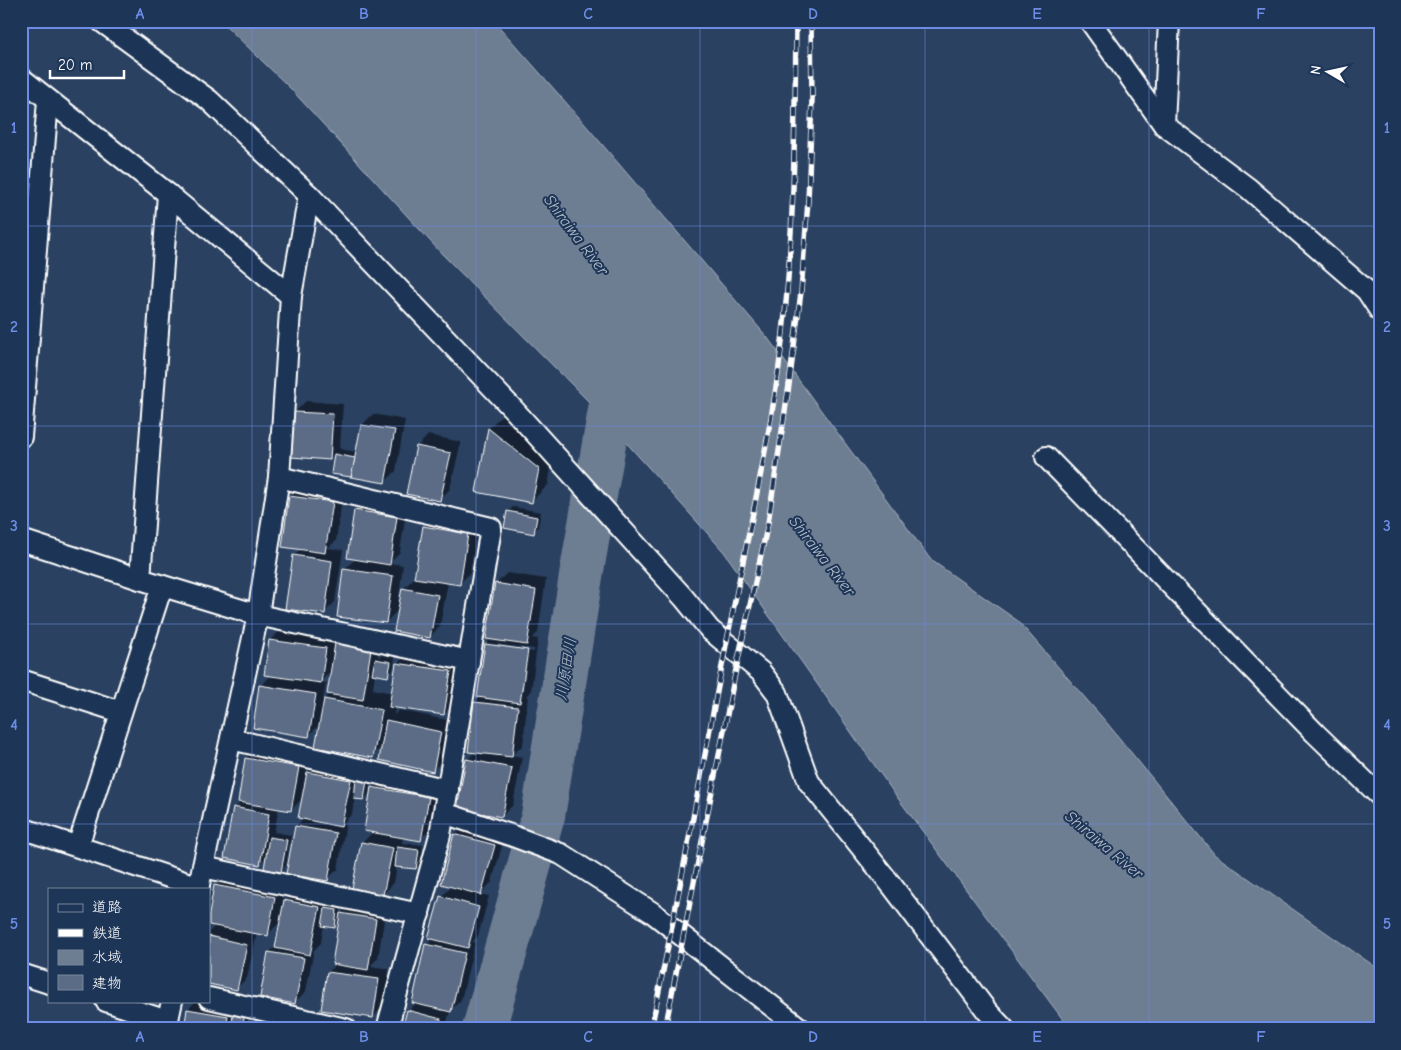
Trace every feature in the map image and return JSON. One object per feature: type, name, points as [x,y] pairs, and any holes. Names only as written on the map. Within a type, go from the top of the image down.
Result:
[{"type":"street","points":[[101,21],[209,100],[309,195],[515,412],[684,598],[710,630],[761,672],[777,693],[809,782],[893,887],[987,1011],[1004,1029]]},
{"type":"street","points":[[1090,21],[1164,125],[1256,194],[1367,291],[1380,311]]},
{"type":"street","points":[[1164,125],[1169,21]]},
{"type":"street","points":[[21,78],[168,194],[290,296]]},
{"type":"street","points":[[21,438],[48,100]]},
{"type":"street","points":[[140,579],[168,194]]},
{"type":"street","points":[[21,828],[198,888],[258,615],[279,477],[290,296],[309,195]]},
{"type":"street","points":[[1046,457],[1315,733],[1380,796]]},
{"type":"street","points":[[279,477],[490,528],[440,835],[387,1029]]},
{"type":"street","points":[[21,540],[258,615],[469,661]]},
{"type":"street","points":[[78,846],[162,586]]},
{"type":"street","points":[[21,680],[121,712]]},
{"type":"street","points":[[231,739],[448,790]]},
{"type":"street","points":[[444,813],[560,854],[653,913],[801,1029]]},
{"type":"street","points":[[203,867],[419,914]]},
{"type":"street","points":[[21,974],[48,983]]},
{"type":"street","points":[[210,998],[346,1029]]},
{"type":"street","points":[[108,1002],[166,1025],[172,1002]]},
{"type":"water","name":"Shiraiwa River","points":[[221,21],[494,21],[767,337],[931,560],[1018,621],[1107,723],[1215,855],[1380,970],[1380,1029],[1070,1029],[894,793],[724,552],[598,411],[442,254],[290,88]]},
{"type":"building","points":[[294,412],[333,414],[330,460],[291,457]]},
{"type":"building","points":[[361,425],[395,430],[385,483],[351,477]]},
{"type":"building","points":[[488,428],[539,469],[532,503],[476,492]]},
{"type":"building","points":[[416,446],[451,453],[440,501],[406,494]]},
{"type":"building","points":[[334,454],[355,458],[351,477],[331,474]]},
{"type":"building","points":[[289,496],[333,502],[325,553],[282,547]]},
{"type":"building","points":[[354,510],[397,517],[390,565],[347,558]]},
{"type":"building","points":[[507,511],[537,517],[534,534],[504,528]]},
{"type":"building","points":[[423,526],[468,534],[460,585],[414,578]]},
{"type":"building","points":[[293,555],[332,561],[325,614],[285,609]]},
{"type":"building","points":[[343,569],[393,576],[386,623],[337,617]]},
{"type":"building","points":[[495,583],[536,590],[527,645],[486,639]]},
{"type":"building","points":[[402,588],[438,595],[430,638],[394,631]]},
{"type":"building","points":[[269,640],[326,648],[321,683],[264,675]]},
{"type":"building","points":[[335,643],[371,649],[363,700],[327,694]]},
{"type":"building","points":[[485,644],[528,650],[520,703],[477,697]]},
{"type":"building","points":[[375,659],[391,662],[388,677],[372,674]]},
{"type":"building","points":[[396,663],[451,671],[444,715],[389,707]]},
{"type":"building","points":[[259,685],[316,694],[309,737],[253,728]]},
{"type":"building","points":[[324,699],[382,710],[373,758],[315,747]]},
{"type":"building","points":[[474,702],[518,707],[512,757],[468,752]]},
{"type":"building","points":[[386,720],[441,732],[433,772],[379,760]]},
{"type":"building","points":[[245,758],[299,767],[291,811],[238,802]]},
{"type":"building","points":[[466,759],[512,768],[502,817],[457,809]]},
{"type":"building","points":[[307,772],[351,780],[341,827],[298,818]]},
{"type":"building","points":[[356,778],[367,780],[364,800],[354,799]]},
{"type":"building","points":[[371,787],[429,797],[421,841],[364,831]]},
{"type":"building","points":[[233,807],[269,814],[260,865],[224,858]]},
{"type":"building","points":[[295,826],[336,833],[328,881],[286,874]]},
{"type":"building","points":[[454,834],[495,845],[481,895],[441,884]]},
{"type":"building","points":[[269,837],[287,840],[281,872],[264,869]]},
{"type":"building","points":[[361,842],[393,848],[383,895],[352,889]]},
{"type":"building","points":[[397,847],[419,850],[416,869],[395,867]]},
{"type":"building","points":[[214,885],[275,897],[268,936],[210,925],[210,909]]},
{"type":"building","points":[[440,896],[479,907],[468,948],[428,938]]},
{"type":"building","points":[[284,900],[320,907],[310,955],[275,948]]},
{"type":"building","points":[[325,908],[337,910],[335,928],[322,926]]},
{"type":"building","points":[[340,913],[376,919],[368,970],[332,964]]},
{"type":"building","points":[[210,936],[247,945],[237,990],[210,984]]},
{"type":"building","points":[[425,944],[465,953],[451,1012],[412,1003]]},
{"type":"building","points":[[268,952],[304,958],[295,1004],[260,997]]},
{"type":"building","points":[[327,972],[379,979],[373,1018],[321,1010]]},
{"type":"building","points":[[187,1009],[228,1016],[226,1029],[184,1029]]},
{"type":"building","points":[[407,1010],[441,1019],[438,1029],[402,1029]]},
{"type":"building","points":[[233,1015],[244,1017],[243,1029],[231,1029]]},
{"type":"building","points":[[248,1022],[283,1028],[283,1029],[247,1029]]},
{"type":"waterway","name":"川原田川","points":[[484,1029],[543,816],[582,570],[618,364]]},
{"type":"railway","points":[[651,1029],[759,482],[778,374],[790,242],[794,154],[796,21]]},
{"type":"railway","points":[[665,1029],[736,669],[768,523],[789,385],[801,292],[808,201],[812,100],[811,21]]}]
